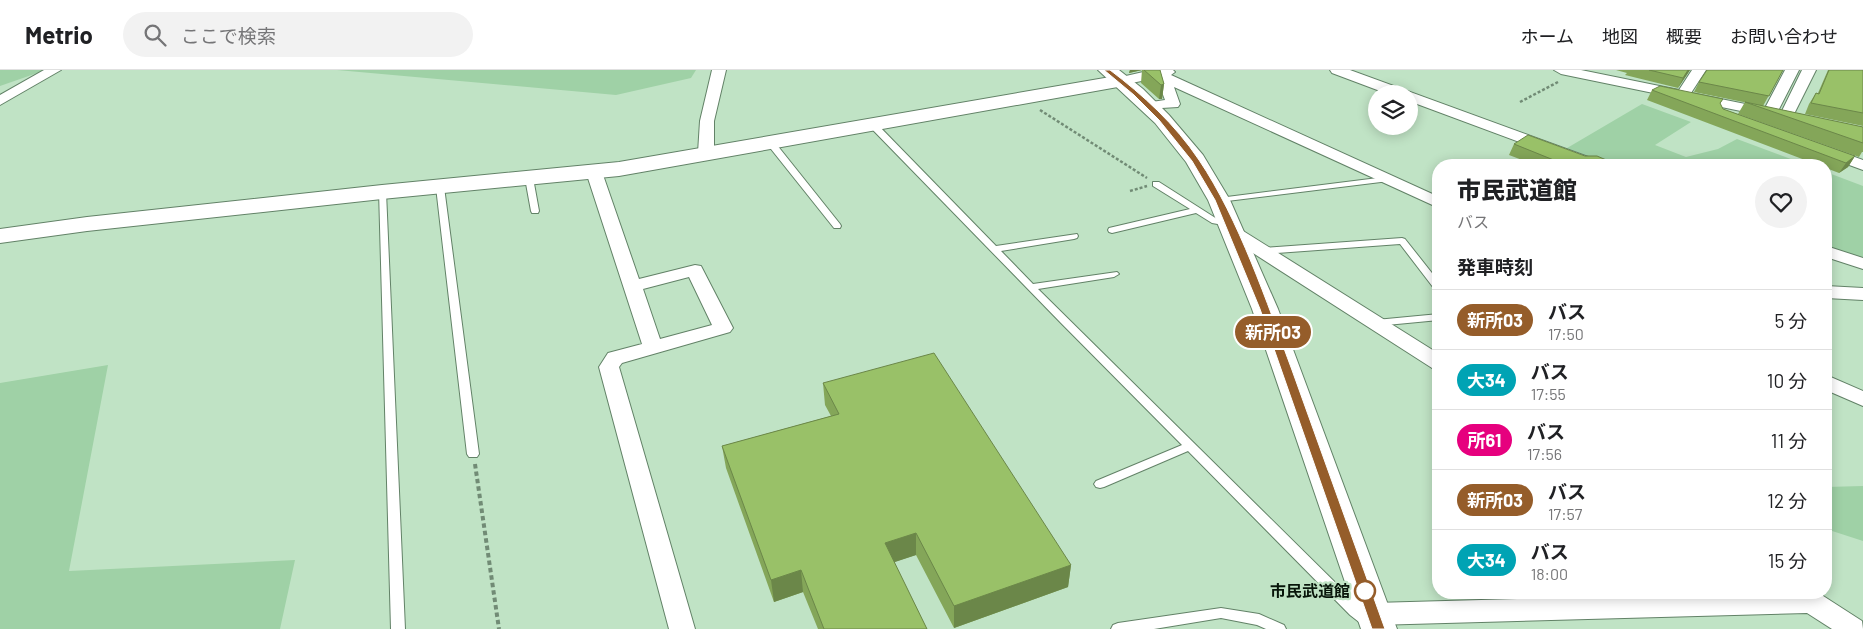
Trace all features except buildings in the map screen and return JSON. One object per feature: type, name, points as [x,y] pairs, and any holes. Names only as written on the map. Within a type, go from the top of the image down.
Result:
[{"type":"street","points":[[0,101],[54,70]]},
{"type":"street","points":[[706,153],[707,121],[719,70]]},
{"type":"street","points":[[1337,70],[1378,85]]},
{"type":"street","points":[[1683,96],[1700,70]]},
{"type":"street","points":[[1770,113],[1792,70]]},
{"type":"street","points":[[1786,116],[1809,70]]},
{"type":"street","points":[[1567,71],[1606,74],[1683,96],[1805,121]]},
{"type":"street","points":[[1150,106],[1173,104],[1166,84],[1166,73]]},
{"type":"street","points":[[0,236],[87,224],[382,192],[594,172],[1025,100],[1115,76],[1166,73],[1432,200]]},
{"type":"street","points":[[1115,76],[1150,106],[1195,160],[1265,309],[1376,624],[1772,599]]},
{"type":"street","points":[[1683,96],[1702,106],[1756,126]]},
{"type":"street","points":[[1418,99],[1580,159]]},
{"type":"street","points":[[1809,145],[1863,165]]},
{"type":"street","points":[[594,172],[653,348]]},
{"type":"street","points":[[1220,216],[1263,251],[1432,359]]},
{"type":"street","points":[[1832,253],[1863,264]]},
{"type":"street","points":[[633,286],[695,270],[723,328],[615,358],[609,367],[682,629]]},
{"type":"street","points":[[1832,292],[1863,294]]},
{"type":"street","points":[[1832,385],[1863,399]]},
{"type":"street","points":[[1807,599],[1854,629]]},
{"type":"lane","points":[[873,125],[1355,611],[1376,624]]},
{"type":"lane","points":[[770,142],[837,226]]},
{"type":"lane","points":[[529,178],[535,211]]},
{"type":"lane","points":[[1112,230],[1220,216],[1386,179]]},
{"type":"lane","points":[[1156,184],[1220,216]]},
{"type":"lane","points":[[440,186],[473,454]]},
{"type":"lane","points":[[382,192],[398,629]]},
{"type":"lane","points":[[995,249],[1074,236]]},
{"type":"lane","points":[[1263,251],[1402,241],[1432,280]]},
{"type":"lane","points":[[1032,287],[1114,274]]},
{"type":"lane","points":[[1376,323],[1432,318]]},
{"type":"lane","points":[[1100,484],[1190,446]]},
{"type":"lane","points":[[1118,629],[1221,613],[1259,620],[1279,629]]},
{"type":"path","points":[[1520,102],[1567,71]]},
{"type":"path","points":[[1025,100],[1156,184]]},
{"type":"path","points":[[1130,191],[1156,184]]},
{"type":"path","points":[[473,454],[499,629]]},
{"type":"green space","points":[[0,70],[46,70],[0,86]]},
{"type":"green space","points":[[337,70],[696,70],[691,78],[616,95]]},
{"type":"green space","points":[[1642,104],[1691,122],[1655,145],[1686,157],[1718,149],[1737,139],[1791,159],[1584,159],[1562,151]]},
{"type":"green space","points":[[1832,174],[1863,186],[1863,262],[1851,258],[1832,257]]},
{"type":"green space","points":[[108,365],[69,571],[295,560],[280,629],[0,629],[0,383]]},
{"type":"green space","points":[[1863,486],[1863,541],[1832,531],[1832,487]]},
{"type":"bus line","name":"新所03","points":[[1107,70],[1136,93],[1162,119],[1195,160],[1219,200],[1265,309],[1379,629]]},
{"type":"place","name":"市民武道館","points":[[1365,591]]}]
